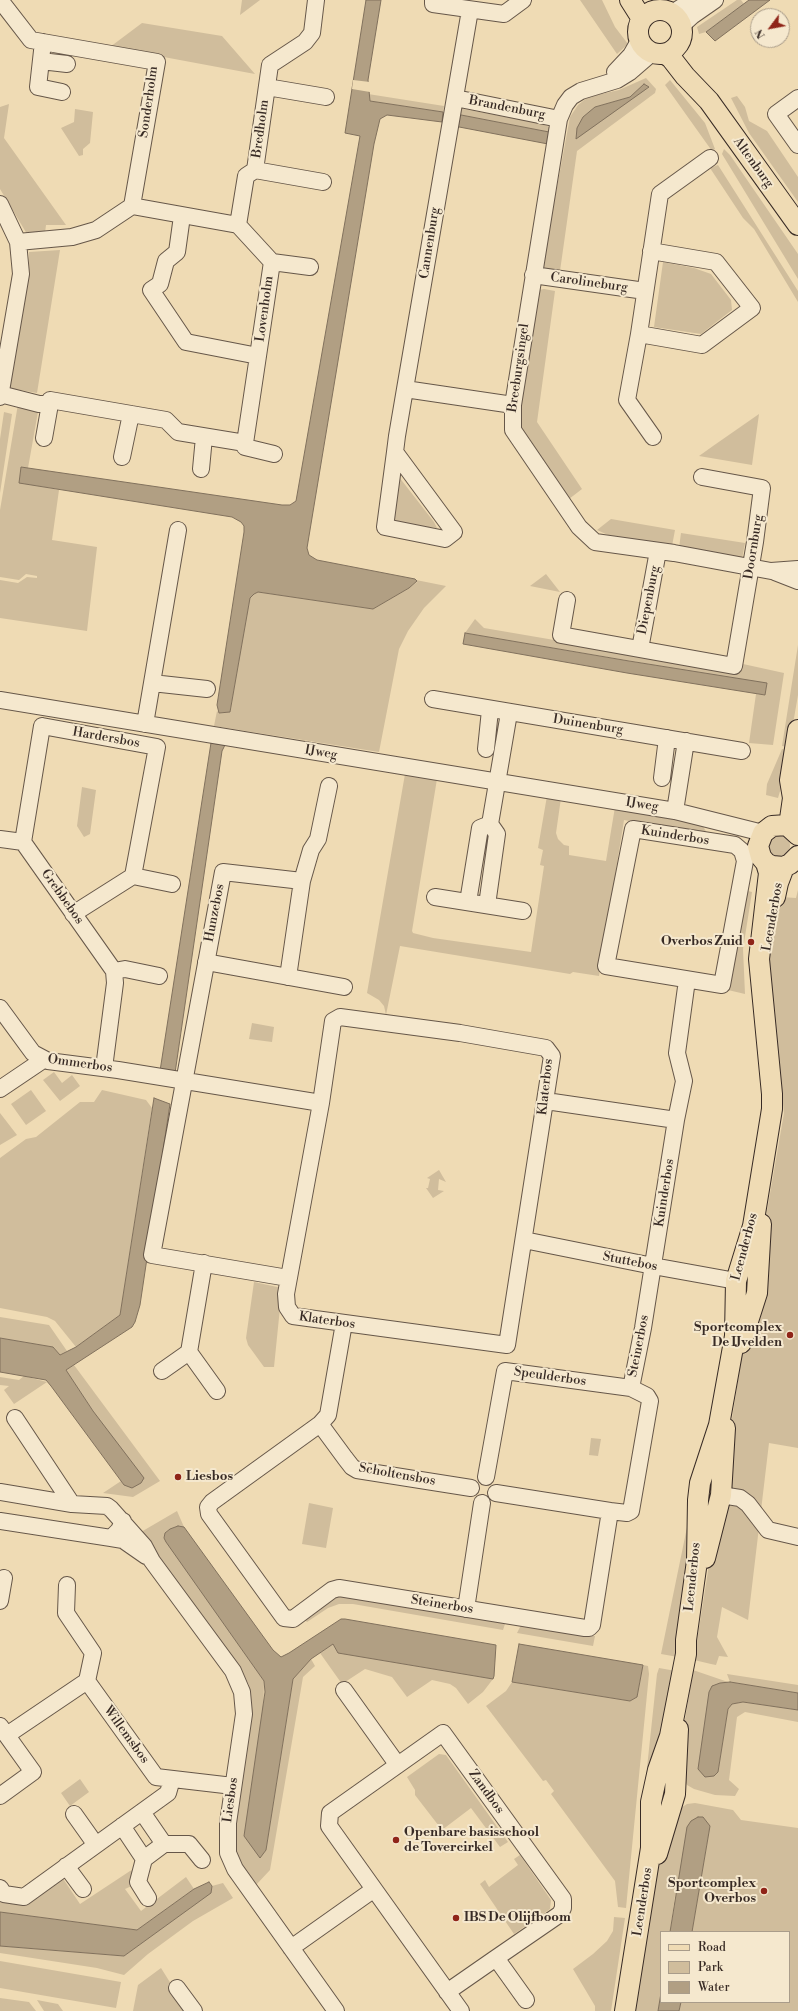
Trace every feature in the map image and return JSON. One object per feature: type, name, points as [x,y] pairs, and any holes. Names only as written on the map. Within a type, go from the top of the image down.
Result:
[{"type":"main road","name":"Altenburg","points":[[630,0],[658,29],[671,58],[685,76],[709,101],[798,225]]},
{"type":"main road","points":[[779,844],[782,794],[790,780],[798,730]]},
{"type":"main road","name":"Leenderbos","points":[[631,2011],[657,1849],[671,1809],[677,1774],[676,1740],[684,1688],[683,1676],[686,1640],[697,1561],[698,1500],[703,1471],[719,1425],[735,1336],[744,1303],[758,1293],[760,1272],[760,1228],[777,1115],[778,1093],[768,990],[766,947],[778,882],[779,844]]},
{"type":"main road","name":"Leenderbos","points":[[686,1654],[692,1641],[704,1560],[719,1503],[723,1474],[725,1430],[742,1337],[744,1303],[738,1272],[753,1226],[772,1109],[772,1094],[759,959],[769,873],[779,844]]},
{"type":"main road","points":[[738,1272],[746,1261],[755,1265],[760,1272]]},
{"type":"main road","points":[[703,1471],[715,1467],[720,1469],[723,1474]]},
{"type":"main road","points":[[698,1500],[708,1513],[719,1503]]},
{"type":"main road","name":"Leenderbos","points":[[625,2011],[651,1848],[651,1802],[658,1770],[670,1736],[678,1687],[683,1676]]},
{"type":"main road","points":[[658,1770],[662,1767],[671,1766],[677,1774]]},
{"type":"main road","points":[[651,1802],[657,1811],[662,1812],[671,1809]]},
{"type":"street","name":"Sonderholm","points":[[0,0],[31,40],[157,62],[132,206]]},
{"type":"street","points":[[268,79],[270,65],[305,42],[312,33],[316,0]]},
{"type":"street","points":[[433,0],[433,4],[504,14],[523,0]]},
{"type":"street","points":[[658,29],[693,0]]},
{"type":"street","points":[[658,29],[692,16],[715,0]]},
{"type":"street","name":"Cannenburg","points":[[395,452],[454,532],[445,539],[385,527],[395,452],[405,389],[470,10]]},
{"type":"street","name":"Breeburgsingel","points":[[658,29],[601,86],[581,91],[571,97],[565,105],[559,119],[533,275],[513,405],[512,422],[517,438],[563,505],[586,535],[595,542],[658,551],[772,571],[798,569]]},
{"type":"street","points":[[43,42],[38,87],[62,92]]},
{"type":"street","points":[[41,61],[67,64]]},
{"type":"street","name":"Bredholm","points":[[255,170],[268,79],[326,97]]},
{"type":"street","name":"Brandenburg","points":[[455,98],[559,119]]},
{"type":"street","points":[[798,98],[776,114],[798,145]]},
{"type":"street","name":"Carolineburg","points":[[653,437],[627,400],[639,334],[660,194],[710,158]]},
{"type":"street","name":"Bredholm","points":[[238,225],[246,176],[255,170],[323,182]]},
{"type":"street","points":[[0,204],[18,242],[21,274],[0,395],[38,404],[50,404]]},
{"type":"street","points":[[18,242],[72,237],[96,230],[132,206],[238,225],[272,262],[310,267]]},
{"type":"street","name":"Lovenholm","points":[[182,216],[177,252],[166,261],[160,284],[151,290],[186,342],[258,356]]},
{"type":"street","points":[[639,334],[702,345],[752,308],[716,262],[651,252]]},
{"type":"street","name":"Lovenholm","points":[[245,443],[272,262]]},
{"type":"street","name":"Carolineburg","points":[[533,275],[645,291]]},
{"type":"street","points":[[405,389],[513,405]]},
{"type":"street","points":[[44,438],[50,400],[166,420],[178,432],[245,443],[245,448],[274,454]]},
{"type":"street","points":[[122,457],[131,414]]},
{"type":"street","points":[[201,469],[204,437]]},
{"type":"street","name":"Doornburg","points":[[702,478],[762,488],[751,568],[734,666]]},
{"type":"street","points":[[145,724],[178,530]]},
{"type":"street","name":"Diepenburg","points":[[640,649],[658,551]]},
{"type":"street","name":"Breeburgsingel","points":[[772,571],[798,581]]},
{"type":"street","name":"Diepenburg","points":[[568,600],[561,635],[734,666]]},
{"type":"street","points":[[152,683],[207,689]]},
{"type":"street","name":"Duinenburg","points":[[433,699],[490,710],[742,751]]},
{"type":"street","name":"IJweg","points":[[0,700],[675,811],[716,822],[740,826],[779,844]]},
{"type":"street","points":[[486,749],[490,710]]},
{"type":"street","points":[[487,905],[497,834],[490,824],[509,713]]},
{"type":"street","name":"Hardersbos","points":[[23,842],[42,726],[157,747],[132,876]]},
{"type":"street","points":[[662,778],[667,738]]},
{"type":"street","points":[[675,811],[686,741]]},
{"type":"street","points":[[288,978],[302,881],[311,850],[318,839],[330,786]]},
{"type":"street","points":[[468,902],[480,828],[490,824]]},
{"type":"street","name":"Kuinderbos","points":[[633,829],[735,845],[742,851],[744,861],[722,985],[687,980],[606,966],[633,829]]},
{"type":"street","points":[[0,839],[23,842]]},
{"type":"street","name":"Grebbebos","points":[[23,842],[114,971]]},
{"type":"street","name":"Hunzebos","points":[[183,1081],[223,872],[302,881]]},
{"type":"street","points":[[73,914],[132,876],[172,884]]},
{"type":"street","points":[[435,897],[523,911]]},
{"type":"street","points":[[206,962],[344,987]]},
{"type":"street","points":[[104,1068],[115,983],[114,971],[125,969],[158,976]]},
{"type":"street","name":"Kuinderbos","points":[[653,1266],[676,1120],[684,1080],[677,1053],[687,980]]},
{"type":"street","name":"Ommerbos","points":[[0,1008],[32,1054],[43,1060],[104,1068],[321,1103]]},
{"type":"street","name":"Klaterbos","points":[[340,1017],[429,1028],[546,1048],[552,1056],[546,1101],[507,1345],[293,1316],[287,1307],[286,1294],[288,1278],[321,1103],[333,1021],[340,1017]]},
{"type":"street","points":[[0,1090],[43,1060]]},
{"type":"street","points":[[183,1081],[152,1255],[288,1278]]},
{"type":"street","points":[[546,1101],[676,1120]]},
{"type":"street","name":"Stuttebos","points":[[524,1240],[653,1266],[738,1272]]},
{"type":"street","points":[[204,1263],[189,1352],[217,1391]]},
{"type":"street","name":"Steinerbos","points":[[344,1324],[328,1415],[320,1424],[212,1502],[208,1507],[209,1514],[281,1615],[284,1618],[293,1618],[332,1590],[339,1588],[589,1628],[592,1625],[610,1511],[627,1513],[633,1507],[650,1401],[642,1392],[631,1388],[653,1266]]},
{"type":"street","points":[[162,1371],[189,1352]]},
{"type":"street","name":"Speulderbos","points":[[486,1477],[505,1371],[631,1388]]},
{"type":"street","points":[[14,1418],[72,1504]]},
{"type":"street","name":"Scholtensbos","points":[[320,1424],[352,1467],[357,1470],[471,1488]]},
{"type":"street","points":[[486,1477],[493,1481],[496,1493],[493,1500],[482,1503],[475,1500],[471,1492],[471,1488],[478,1478],[486,1477]]},
{"type":"street","name":"Liesbos","points":[[0,1492],[72,1504],[107,1506],[119,1516],[144,1546],[152,1561],[233,1671],[242,1692],[244,1714],[232,1786],[227,1836],[228,1853],[235,1869],[336,2011]]},
{"type":"street","points":[[496,1493],[610,1511]]},
{"type":"street","points":[[719,1503],[740,1498],[748,1504],[768,1530],[798,1537]]},
{"type":"street","points":[[466,1608],[482,1503]]},
{"type":"street","name":"Liesbos","points":[[0,1521],[123,1540],[152,1561]]},
{"type":"street","points":[[111,1538],[119,1530],[123,1521]]},
{"type":"street","points":[[0,1601],[4,1578]]},
{"type":"street","points":[[0,1796],[33,1772],[3,1731],[87,1681],[93,1653],[66,1613],[67,1585]]},
{"type":"street","name":"Willemsbos","points":[[87,1681],[156,1777],[232,1786]]},
{"type":"street","points":[[344,1690],[397,1764]]},
{"type":"street","name":"Zandbos","points":[[447,1992],[560,1914],[563,1908],[563,1899],[442,1733],[330,1813],[328,1818],[329,1826],[460,2011]]},
{"type":"street","points":[[0,1888],[4,1894],[24,1897],[168,1793],[172,1779]]},
{"type":"street","points":[[142,1812],[164,1844]]},
{"type":"street","points":[[74,1814],[96,1845]]},
{"type":"street","points":[[122,1826],[144,1859]]},
{"type":"street","points":[[148,1898],[138,1882],[144,1859],[164,1844],[189,1844],[202,1860]]},
{"type":"street","points":[[66,1866],[83,1889]]},
{"type":"street","points":[[291,1948],[373,1890]]},
{"type":"street","points":[[496,1958],[526,2000]]},
{"type":"street","points":[[177,1988],[194,2011]]},
{"type":"green space","points":[[242,0],[260,0],[240,15]]},
{"type":"green space","points":[[580,0],[602,0],[615,27],[628,44],[617,54]]},
{"type":"green space","points":[[737,0],[741,0],[744,4],[706,32],[699,34],[697,27]]},
{"type":"green space","points":[[142,23],[222,36],[255,74],[110,47]]},
{"type":"green space","points":[[646,78],[656,89],[655,93],[577,151],[560,271],[542,268],[570,117],[578,105],[588,97],[619,90]],"holes":[[[644,84],[648,88],[577,128],[595,107],[630,97]]]},
{"type":"green space","points":[[670,80],[705,123],[715,149],[712,151],[665,85]]},
{"type":"green space","points":[[368,94],[444,106],[443,112],[370,101]]},
{"type":"green space","points":[[737,96],[745,107],[749,121],[767,131],[798,177],[798,202],[749,133],[731,98]]},
{"type":"green space","points":[[9,104],[4,138],[66,225],[46,225],[45,233],[27,234],[0,189],[0,107]]},
{"type":"green space","points":[[458,108],[538,123],[550,127],[549,132],[456,114]]},
{"type":"green space","points":[[75,109],[93,112],[90,143],[83,149],[83,155],[79,156],[61,128],[74,122]]},
{"type":"green space","points":[[724,149],[730,155],[798,254],[798,279],[722,154]]},
{"type":"green space","points":[[718,165],[798,291],[798,302],[754,229],[743,218],[710,168]]},
{"type":"green space","points":[[60,250],[37,393],[9,388],[29,270],[29,252]]},
{"type":"green space","points":[[663,262],[694,268],[711,274],[731,300],[732,310],[701,334],[654,327]]},
{"type":"green space","points":[[544,289],[555,291],[537,422],[582,489],[569,499],[520,426],[520,398],[539,290]]},
{"type":"green space","points":[[18,404],[39,406],[28,468],[21,467],[19,482],[59,490],[52,540],[97,547],[87,631],[0,618],[0,580],[18,583],[27,577],[37,578],[37,576],[26,574],[19,580],[0,577],[0,510]]},
{"type":"green space","points":[[4,412],[12,414],[0,493],[0,439]]},
{"type":"green space","points":[[759,414],[752,465],[699,456],[713,446]]},
{"type":"green space","points":[[399,477],[437,528],[395,523],[391,520]]},
{"type":"green space","points":[[611,519],[675,530],[672,546],[608,535],[597,530]]},
{"type":"green space","points":[[681,533],[745,543],[742,559],[679,548]]},
{"type":"green space","points":[[546,574],[560,592],[530,586]]},
{"type":"green space","points":[[416,580],[446,586],[424,608],[408,631],[399,649],[379,752],[214,726],[217,711],[219,713],[230,712],[250,597],[254,594],[258,592],[373,609],[409,588],[417,582]]},
{"type":"green space","points":[[475,619],[484,628],[724,669],[743,664],[784,673],[773,745],[749,743],[756,694],[765,695],[767,684],[465,633]]},
{"type":"green space","points":[[798,645],[798,695],[789,747],[782,746]]},
{"type":"green space","points":[[782,749],[789,750],[785,774],[778,798],[766,795],[767,784]]},
{"type":"green space","points":[[405,774],[437,779],[412,931],[413,933],[433,938],[531,952],[544,866],[540,865],[543,850],[538,848],[547,796],[561,798],[556,833],[558,839],[564,845],[569,846],[569,855],[606,861],[615,807],[701,823],[710,838],[624,820],[599,976],[573,972],[570,974],[400,946],[386,1015],[384,1006],[379,1000],[367,993]]},
{"type":"green space","points":[[82,787],[96,790],[90,834],[84,837],[77,826]]},
{"type":"green space","points":[[779,835],[787,838],[790,846],[787,854],[779,857],[771,854],[768,846],[771,838]]},
{"type":"green space","points":[[744,890],[752,892],[743,949],[745,994],[728,990]]},
{"type":"green space","points":[[798,890],[798,1448],[769,1443],[748,1620],[722,1607],[717,1637],[728,1657],[719,1656],[716,1665],[694,1660],[741,1361],[784,1113],[769,976],[769,948],[773,923],[781,897],[796,898]]},
{"type":"green space","points":[[252,1023],[274,1027],[272,1042],[249,1039]]},
{"type":"green space","points":[[54,1072],[62,1083],[72,1075],[80,1086],[60,1101],[43,1080]]},
{"type":"green space","points":[[31,1090],[46,1111],[26,1125],[11,1104]]},
{"type":"green space","points":[[102,1090],[146,1100],[152,1108],[120,1315],[76,1347],[55,1321],[47,1317],[0,1308],[0,1158],[26,1139],[36,1137],[80,1102],[94,1102]]},
{"type":"green space","points":[[0,1113],[17,1135],[0,1145]]},
{"type":"green space","points":[[439,1170],[446,1182],[439,1179],[438,1190],[444,1191],[433,1198],[426,1188],[428,1188],[430,1179],[427,1178]]},
{"type":"green space","points":[[254,1282],[282,1288],[274,1367],[264,1367],[248,1345],[246,1338]]},
{"type":"green space","points":[[0,1317],[49,1325],[67,1351],[60,1355],[53,1347],[0,1338]]},
{"type":"green space","points":[[74,1365],[160,1481],[133,1497],[103,1493],[121,1481],[124,1485],[93,1411],[66,1370]]},
{"type":"green space","points":[[24,1376],[47,1382],[14,1404],[4,1390],[9,1386],[0,1385],[0,1377],[19,1380]]},
{"type":"green space","points":[[591,1438],[601,1439],[598,1456],[589,1455]]},
{"type":"green space","points":[[693,1498],[678,1657],[661,1654]]},
{"type":"green space","points":[[309,1503],[333,1508],[326,1548],[302,1544]]},
{"type":"green space","points":[[177,1511],[184,1527],[178,1526],[170,1529],[165,1533],[164,1538],[264,1681],[260,1857],[266,1850],[293,1679],[311,1659],[315,1666],[303,1677],[270,1870],[256,1885],[238,1860],[234,1834],[251,1702],[249,1685],[244,1675],[141,1532]]},
{"type":"green space","points":[[340,1594],[506,1620],[503,1630],[353,1604],[339,1604],[328,1608],[307,1622],[304,1619]]},
{"type":"green space","points":[[522,1623],[595,1636],[593,1646],[517,1633]]},
{"type":"green space","points":[[333,1644],[339,1653],[493,1679],[483,1692],[468,1704],[456,1688],[450,1684],[432,1680],[407,1697],[392,1677],[365,1669],[342,1684],[320,1653]]},
{"type":"green space","points":[[643,1665],[648,1666],[649,1674],[626,1908],[618,1907],[615,1881],[551,1794],[554,1791],[546,1780],[543,1781],[486,1706],[506,1691],[512,1682],[630,1701],[637,1697]]},
{"type":"green space","points":[[659,1668],[676,1671],[636,1900],[646,1777],[657,1674]]},
{"type":"green space","points":[[693,1670],[728,1682],[720,1683],[718,1772],[728,1709],[732,1704],[743,1702],[798,1710],[798,1722],[745,1712],[737,1717],[729,1780],[739,1789],[735,1796],[715,1795],[694,1789],[687,1785],[682,1776],[679,1756]]},
{"type":"green space","points":[[727,1674],[798,1685],[798,1693],[730,1682]]},
{"type":"green space","points":[[439,1754],[446,1755],[508,1842],[500,1847],[471,1808],[442,1830],[415,1795],[415,1790],[407,1777]]},
{"type":"green space","points":[[80,1779],[89,1792],[70,1806],[61,1793]]},
{"type":"green space","points":[[695,1803],[733,1810],[741,1820],[798,1828],[798,2011],[679,2011],[681,2003],[790,2003],[790,1931],[692,1931],[710,1826],[675,1896],[670,1931],[660,1931],[660,1999],[658,2011],[634,2011],[661,1847],[679,1809],[687,1804]]},
{"type":"green space","points":[[520,1855],[551,1900],[550,1909],[514,1934],[480,1884],[485,1880],[489,1887],[518,1865],[514,1859]]},
{"type":"green space","points":[[136,1869],[136,1884],[125,1889],[141,1911],[186,1877],[194,1889],[137,1930],[0,1912],[0,1900],[62,1877],[80,1904],[130,1871]]},
{"type":"green space","points":[[223,1883],[233,1898],[193,1921],[148,1954],[124,1975],[97,1968],[0,1953],[0,1946],[124,1956],[210,1893],[212,1886]]},
{"type":"green space","points":[[614,1917],[625,1918],[611,2011],[595,2011],[595,2006],[573,1969],[607,1941],[613,1931]]},
{"type":"green space","points":[[0,1961],[121,1982],[116,2008],[0,1988]]},
{"type":"green space","points":[[161,1968],[188,2011],[133,2011],[138,1985]]},
{"type":"green space","points":[[0,1998],[29,2002],[36,2011],[0,2011]]},
{"type":"green space","points":[[37,2000],[58,2004],[63,2011],[44,2011]]},
{"type":"water","points":[[366,0],[381,0],[368,80],[370,101],[443,112],[442,122],[387,115],[380,119],[374,144],[307,548],[309,555],[317,560],[415,579],[417,581],[409,588],[373,609],[258,592],[254,594],[250,598],[230,712],[219,713],[217,705],[244,532],[244,526],[241,522],[232,517],[19,483],[21,467],[282,505],[290,505],[296,501],[360,136],[345,133]]},
{"type":"water","points":[[749,0],[770,0],[759,8],[750,8],[750,15],[715,41],[706,32]]},
{"type":"water","points":[[644,84],[649,87],[576,139],[577,128],[583,117],[595,107],[630,97]]},
{"type":"water","points":[[456,114],[549,132],[548,144],[454,126]]},
{"type":"water","points":[[465,633],[767,683],[765,695],[627,673],[463,644]]},
{"type":"water","points":[[211,743],[225,745],[222,751],[175,1073],[160,1071]]},
{"type":"water","points":[[154,1098],[170,1104],[140,1305],[135,1322],[132,1327],[66,1370],[93,1411],[144,1478],[141,1483],[132,1488],[124,1485],[46,1380],[0,1372],[0,1338],[53,1347],[60,1355],[76,1347],[120,1315]]},
{"type":"water","points":[[178,1526],[184,1527],[273,1650],[281,1657],[341,1619],[345,1619],[496,1645],[493,1679],[338,1653],[333,1644],[311,1659],[293,1679],[266,1850],[260,1858],[244,1836],[265,1692],[264,1681],[166,1542],[164,1538],[165,1533]]},
{"type":"water","points":[[519,1644],[643,1665],[637,1697],[630,1701],[512,1682]]},
{"type":"water","points":[[730,1682],[798,1693],[798,1710],[743,1702],[732,1704],[728,1709],[718,1772],[714,1776],[705,1777],[698,1769],[709,1692],[712,1686]]},
{"type":"water","points":[[698,1817],[703,1817],[710,1826],[692,1931],[670,1931],[687,1827],[691,1821]]},
{"type":"water","points":[[209,1882],[212,1886],[211,1893],[124,1956],[0,1946],[0,1912],[137,1930],[194,1889]]},
{"type":"water","points":[[660,1999],[660,2003],[681,2003],[679,2011],[658,2011]]},
{"type":"pier","points":[[353,80],[370,82],[370,92],[352,89]]},
{"type":"place","name":"Overbos Zuid","points":[[751,942]]},
{"type":"place","name":"Sportcomplex De IJvelden","points":[[790,1335]]},
{"type":"place","name":"Liesbos","points":[[178,1477]]},
{"type":"place","name":"Openbare basisschool de Tovercirkel","points":[[396,1840]]},
{"type":"place","name":"Sportcomplex Overbos","points":[[764,1891]]},
{"type":"place","name":"IBS De Olijfboom","points":[[456,1918]]}]
